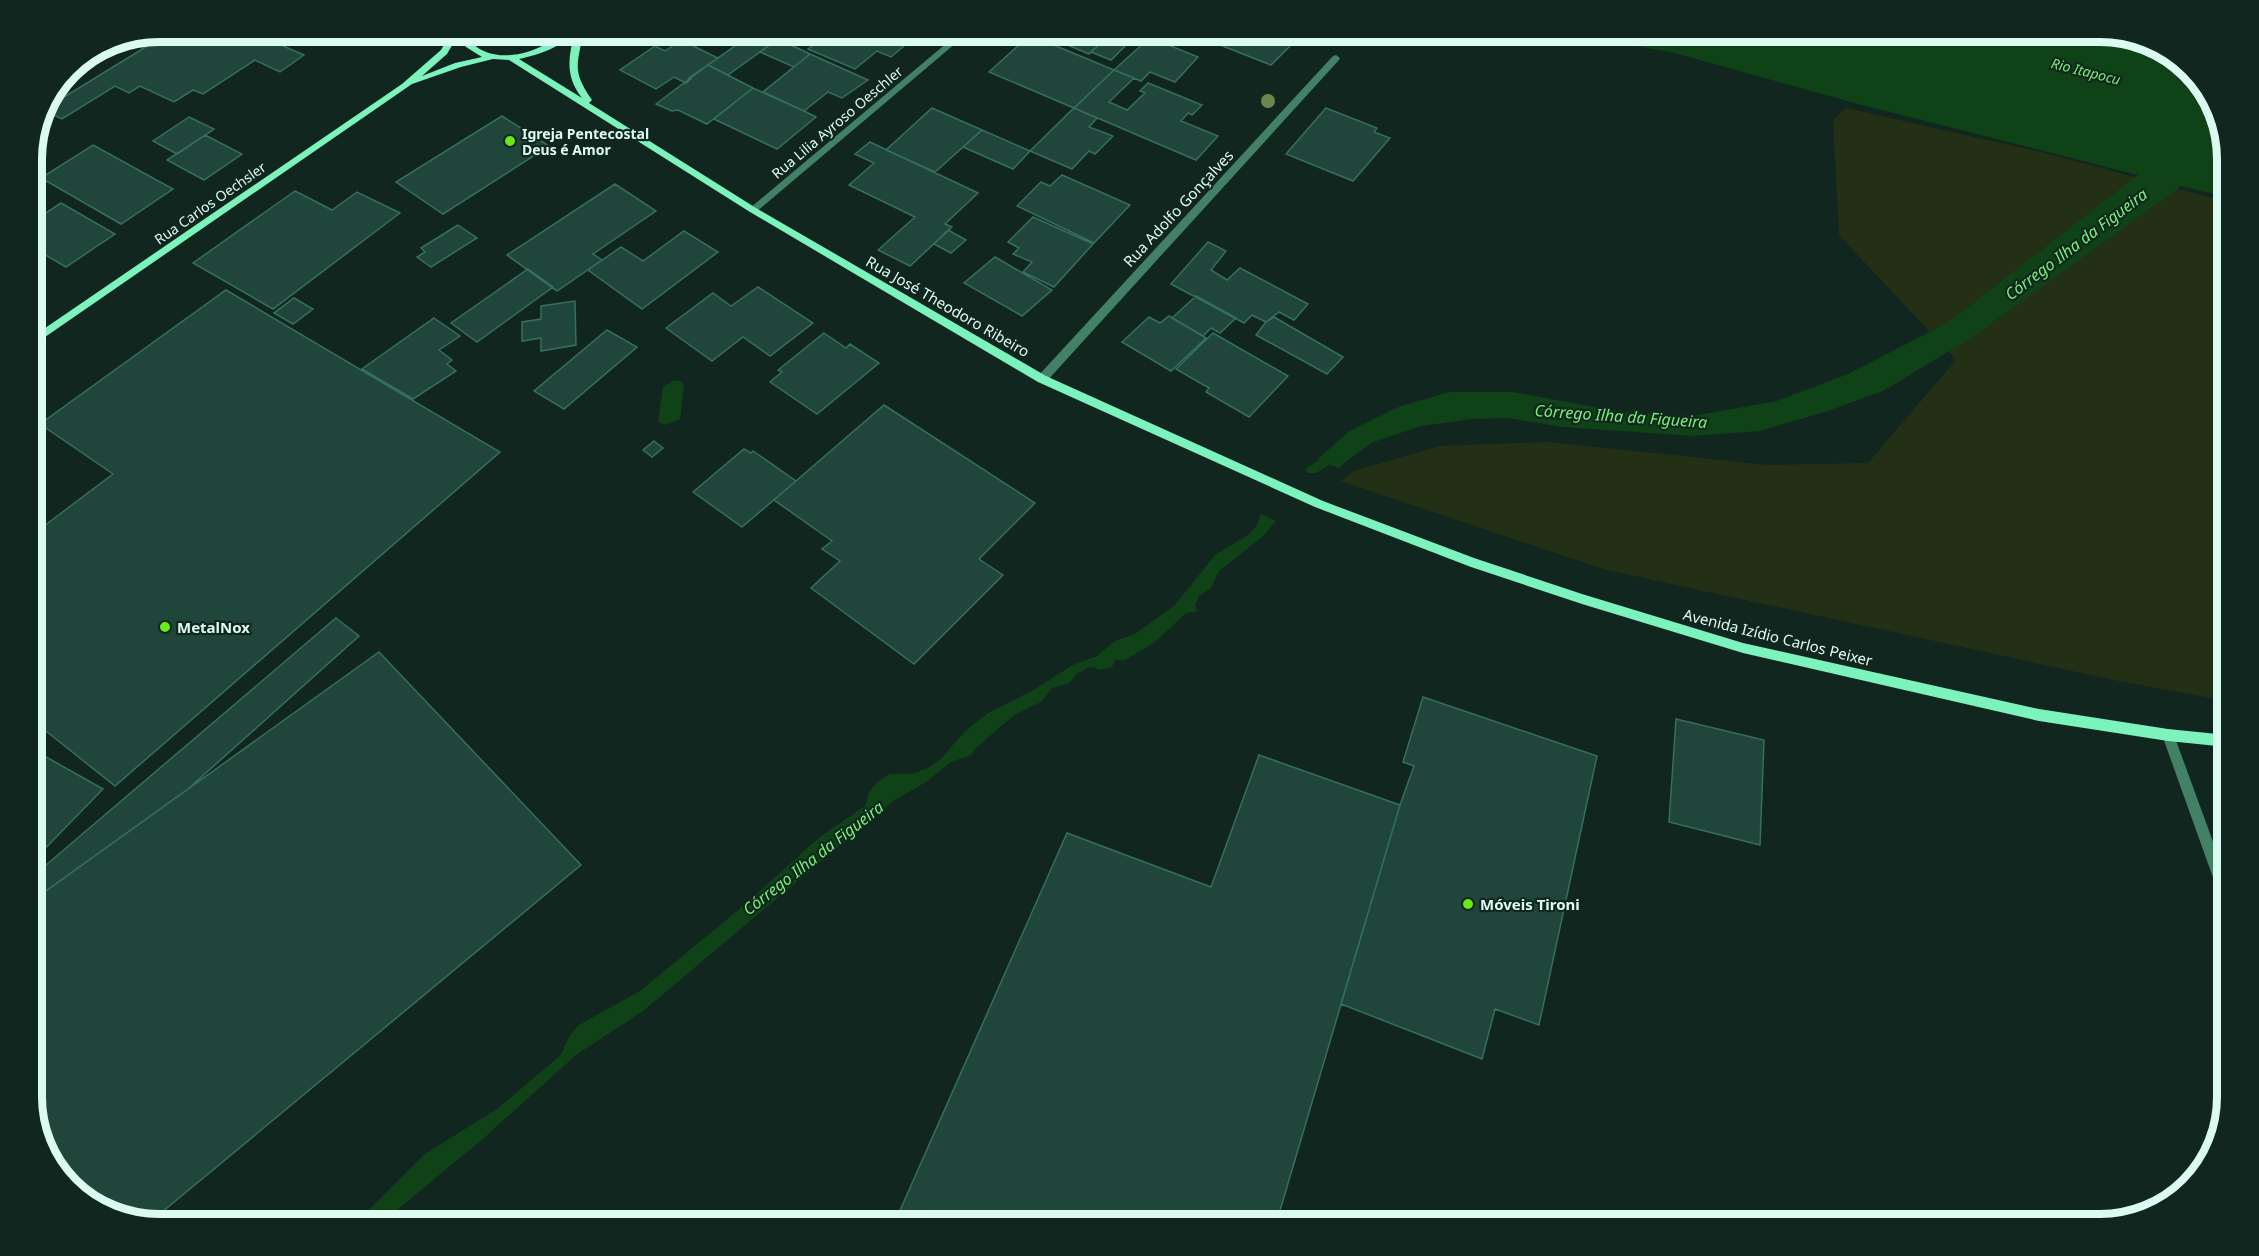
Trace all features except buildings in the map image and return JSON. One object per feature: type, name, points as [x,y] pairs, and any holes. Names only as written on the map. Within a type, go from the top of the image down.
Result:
[{"type":"main road","name":"Rua Carlos Oechsler","points":[[42,335],[405,86],[444,52],[450,42]]},
{"type":"main road","points":[[468,42],[485,54],[512,58],[540,51],[554,42]]},
{"type":"main road","name":"Rua José Theodoro Ribeiro","points":[[577,42],[572,73],[577,87],[596,110]]},
{"type":"main road","name":"Rua Carlos Oechsler","points":[[405,86],[458,64],[497,56]]},
{"type":"main road","name":"Rua José Theodoro Ribeiro","points":[[512,58],[753,210],[1042,379],[1302,497]]},
{"type":"main road","name":"Avenida Izídio Carlos Peixer","points":[[1302,497],[1471,562],[1582,599],[1743,648],[2039,715],[2168,735],[2217,740]]},
{"type":"street","name":"Rua Lilia Ayroso Oeschler","points":[[753,210],[953,42]]},
{"type":"street","name":"Rua Adolfo Gonçalves","points":[[1042,379],[1336,58]]},
{"type":"street","points":[[2168,735],[2217,867]]},
{"type":"shaded area","points":[[1846,108],[2045,153],[2217,199],[2217,699],[2119,681],[1607,570],[1341,481],[1354,471],[1440,446],[1548,442],[1768,465],[1868,463],[1956,360],[1839,235],[1833,120]]},
{"type":"water","name":"Rio Itapocu","points":[[1612,42],[2100,42],[2130,46],[2145,51],[2171,66],[2188,82],[2205,107],[2215,136],[2217,195],[2181,186],[1974,336],[1885,390],[1828,411],[1759,431],[1693,436],[1563,427],[1507,418],[1472,419],[1421,426],[1371,443],[1338,468],[1318,459],[1349,431],[1401,406],[1450,392],[1513,392],[1621,412],[1693,416],[1777,401],[1848,374],[1949,322],[2138,175],[1862,105],[1671,52]]},
{"type":"water","points":[[674,380],[684,384],[680,419],[665,425],[658,422],[663,387]]},
{"type":"water","points":[[1261,514],[1276,521],[1262,537],[1219,571],[1211,588],[1199,596],[1195,605],[1197,611],[1186,613],[1154,643],[1125,660],[1115,660],[1112,667],[1098,670],[1094,667],[1088,668],[1077,674],[1069,683],[1052,688],[1041,702],[1014,715],[971,755],[951,762],[926,782],[893,801],[643,1011],[576,1055],[485,1137],[392,1214],[365,1214],[425,1154],[497,1109],[560,1056],[570,1035],[579,1025],[640,991],[742,907],[820,837],[865,806],[869,792],[878,781],[890,774],[912,774],[928,768],[941,759],[964,732],[988,713],[1035,689],[1073,665],[1097,656],[1115,641],[1135,634],[1174,606],[1215,555],[1250,534]]},
{"type":"waterway","name":"Córrego Ilha da Figueira","points":[[1312,470],[1338,453]]},
{"type":"place","name":"Igreja Pentecostal Deus é Amor","points":[[510,141]]},
{"type":"place","name":"MetalNox","points":[[165,627]]},
{"type":"place","name":"Móveis Tironi","points":[[1468,904]]}]
